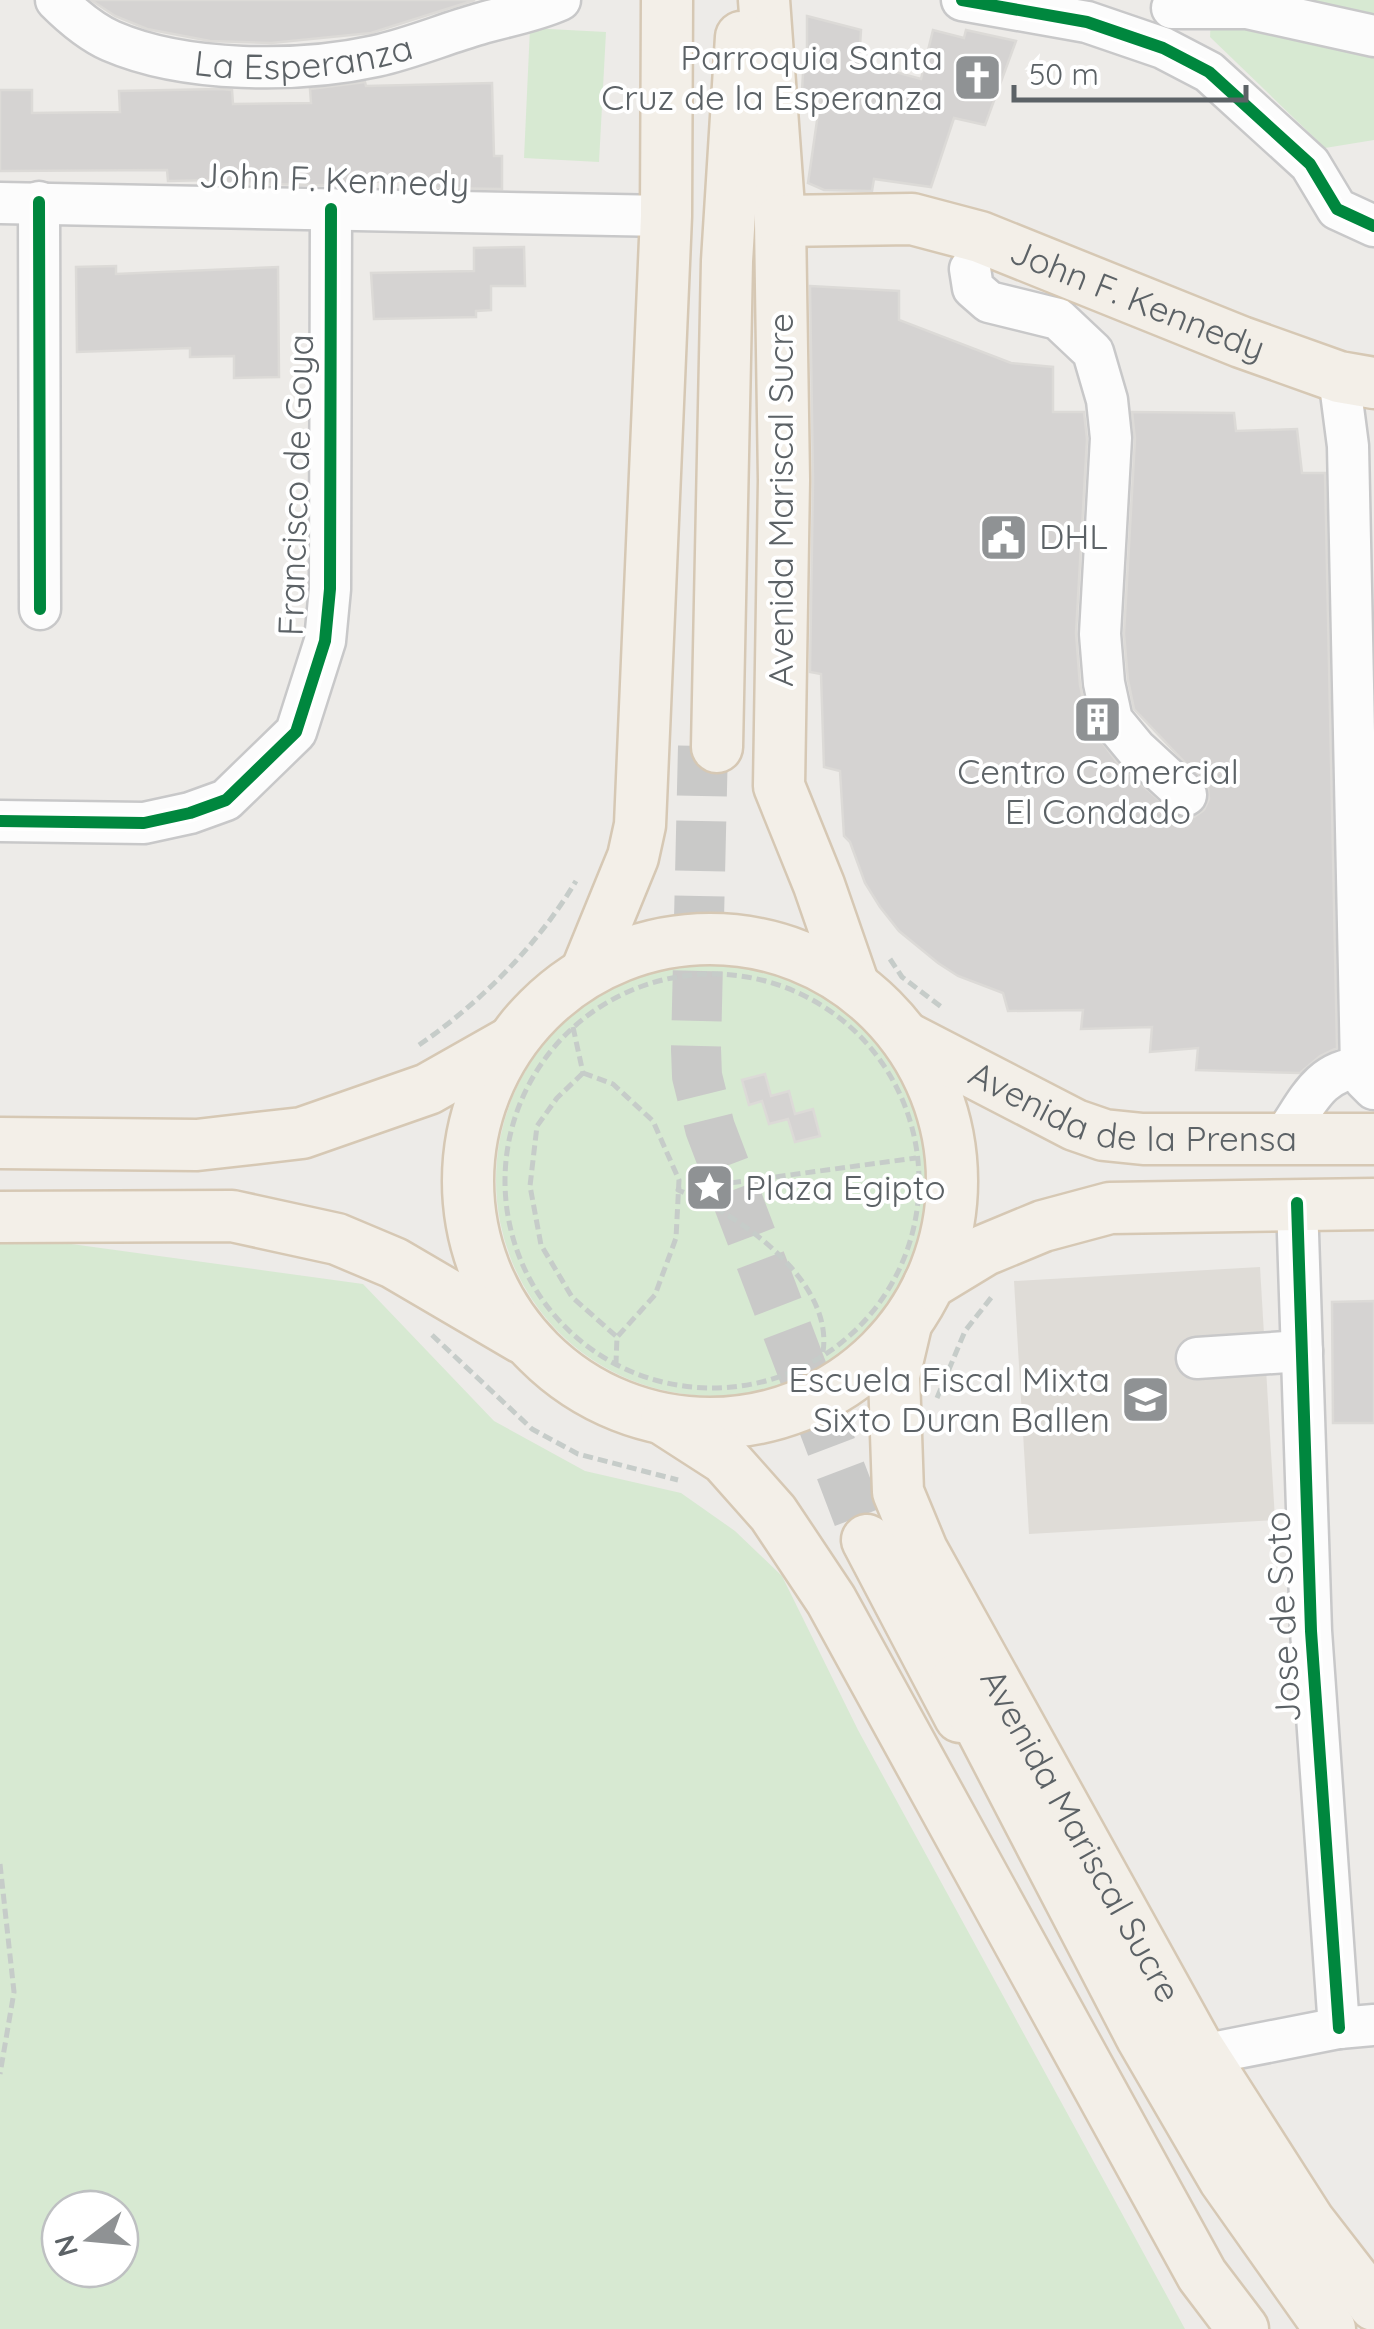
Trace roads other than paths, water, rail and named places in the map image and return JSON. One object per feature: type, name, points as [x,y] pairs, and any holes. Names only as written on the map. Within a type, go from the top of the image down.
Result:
[{"type":"main road","points":[[586,972],[633,857],[640,826],[666,216],[667,0]]},
{"type":"main road","name":"Avenida Mariscal Sucre","points":[[697,0],[708,274],[710,746],[727,261],[742,0]]},
{"type":"main road","name":"Avenida Mariscal Sucre","points":[[764,0],[780,222],[784,480],[778,786],[854,986]]},
{"type":"main road","name":"John F. Kennedy","points":[[780,222],[912,220],[973,260],[1356,380]]},
{"type":"main road","points":[[698,938],[753,942],[806,958],[854,986],[905,1037],[931,1082],[947,1132],[952,1183],[946,1235],[918,1305],[876,1360],[852,1378],[799,1408],[755,1420],[710,1424],[664,1420],[614,1404],[569,1378],[530,1342],[499,1298],[478,1248],[469,1195],[472,1142],[486,1090],[511,1042],[545,1003],[586,972],[640,948],[698,938]]},
{"type":"main road","name":"Avenida de la Prensa","points":[[905,1037],[1075,1125],[1104,1135],[1143,1140],[1374,1140]]},
{"type":"main road","points":[[0,1143],[197,1144],[302,1133],[428,1089],[511,1042]]},
{"type":"main road","name":"Avenida de la Prensa","points":[[918,1305],[985,1250],[1042,1226],[1110,1208],[1374,1204]]},
{"type":"main road","points":[[0,1217],[232,1216],[337,1238],[394,1263],[530,1342]]},
{"type":"main road","name":"Avenida Mariscal Sucre","points":[[918,1305],[894,1376],[898,1492],[950,1605],[1202,2054],[1309,2221],[1374,2305]]},
{"type":"main road","points":[[664,1420],[725,1459],[773,1513],[831,1600],[1202,2276],[1243,2329]]},
{"type":"main road","name":"Avenida Mariscal Sucre","points":[[1305,2329],[1242,2243],[1135,2053],[873,1536],[1142,2038],[1224,2179],[1330,2329]]},
{"type":"street","name":"La Esperanza","points":[[56,0],[68,13],[109,40],[159,56],[232,66],[306,66],[372,57],[428,43],[560,0]]},
{"type":"street","points":[[962,0],[1087,22],[1163,48],[1210,72],[1310,164],[1337,208],[1374,226]]},
{"type":"street","points":[[1163,48],[1172,4],[1247,8],[1374,36]]},
{"type":"street","name":"John F. Kennedy","points":[[20,203],[666,216]]},
{"type":"street","points":[[20,203],[40,608]]},
{"type":"street","name":"Francisco de Goya","points":[[0,821],[144,823],[190,813],[226,800],[296,732],[325,641],[330,589],[331,209]]},
{"type":"street","points":[[973,260],[973,288],[990,302],[1058,319],[1093,352],[1108,400],[1111,438],[1100,634],[1104,683],[1112,720],[1136,749],[1186,795]]},
{"type":"street","points":[[1282,1139],[1326,1077],[1345,1068],[1367,1078],[1356,380]]},
{"type":"street","points":[[1360,455],[1374,412]]},
{"type":"street","name":"Jose de Soto","points":[[1297,1203],[1312,1631],[1357,2026]]},
{"type":"street","points":[[1197,1358],[1302,1351]]},
{"type":"street","points":[[1202,2054],[1357,2026]]},
{"type":"tunnel","points":[[703,746],[697,1076],[710,1128],[867,1540]]},
{"type":"place","name":"Parroquia Santa Cruz de la Esperanza","points":[[978,78]]},
{"type":"place","name":"DHL","points":[[1004,537]]},
{"type":"place","name":"Centro Comercial El Condado","points":[[1098,720]]},
{"type":"place","name":"Plaza Egipto","points":[[710,1188]]},
{"type":"place","name":"Escuela Fiscal Mixta Sixto Duran Ballen","points":[[1145,1400]]}]
